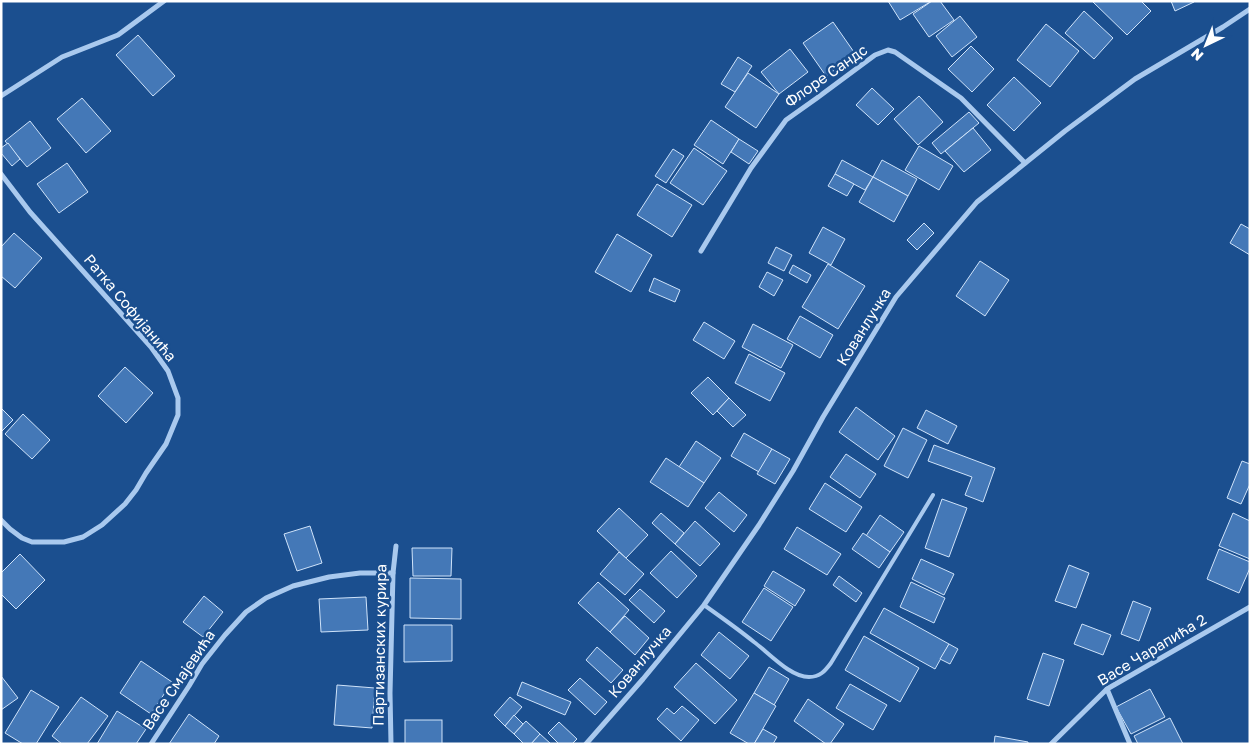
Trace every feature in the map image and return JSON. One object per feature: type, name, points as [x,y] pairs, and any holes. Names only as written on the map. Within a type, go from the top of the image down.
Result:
[{"type":"street","points":[[1,96],[62,57],[118,35],[164,1]]},
{"type":"street","name":"Кованлучка","points":[[586,744],[704,605],[760,524],[896,297],[977,202],[1065,131],[1135,79],[1223,28],[1250,9]]},
{"type":"street","name":"Флоре Сандс","points":[[701,251],[751,168],[786,120],[875,55],[888,50],[895,52],[961,98],[1026,163]]},
{"type":"street","name":"Ратка Софијанића","points":[[1,174],[30,212],[151,347],[168,371],[178,398],[178,415],[166,444],[131,497],[102,525],[83,538],[64,542],[32,542],[10,530],[1,520]]},
{"type":"street","name":"Партизанских курира","points":[[391,744],[390,693],[393,573],[396,546]]},
{"type":"street","name":"Васе Смајевића","points":[[151,744],[202,664],[246,612],[266,598],[293,586],[329,577],[360,573],[393,573]]},
{"type":"street","name":"Васе Чарапића 2","points":[[1051,744],[1107,689],[1250,607]]},
{"type":"street","points":[[1107,689],[1130,744]]},
{"type":"lane","points":[[704,605],[789,670],[800,676],[818,676],[831,663],[933,495]]},
{"type":"building","points":[[888,1],[930,1],[930,2],[900,20]]},
{"type":"building","points":[[932,1],[940,1],[954,20],[929,37],[913,14]]},
{"type":"building","points":[[1092,1],[1141,1],[1151,11],[1127,35]]},
{"type":"building","points":[[1171,1],[1194,1],[1194,2],[1175,11]]},
{"type":"building","points":[[1084,11],[1113,38],[1094,59],[1065,33]]},
{"type":"building","points":[[960,16],[977,37],[952,57],[936,36]]},
{"type":"building","points":[[833,22],[856,55],[826,76],[803,43]]},
{"type":"building","points":[[1046,24],[1079,51],[1050,87],[1017,60]]},
{"type":"building","points":[[138,35],[175,76],[153,96],[116,55]]},
{"type":"building","points":[[971,46],[994,69],[972,92],[948,69]]},
{"type":"building","points":[[790,49],[808,72],[779,94],[761,72]]},
{"type":"building","points":[[738,57],[752,66],[735,92],[721,84]]},
{"type":"building","points":[[748,73],[779,94],[756,128],[725,107]]},
{"type":"building","points":[[1014,77],[1041,103],[1014,131],[987,105]]},
{"type":"building","points":[[872,88],[894,109],[878,125],[856,105]]},
{"type":"building","points":[[919,96],[943,122],[918,145],[894,119]]},
{"type":"building","points":[[82,98],[111,131],[86,153],[57,119]]},
{"type":"building","points":[[969,112],[979,123],[941,154],[932,143]]},
{"type":"building","points":[[711,120],[739,139],[723,164],[694,145]]},
{"type":"building","points":[[30,121],[51,148],[27,167],[5,141]]},
{"type":"building","points":[[973,128],[991,150],[964,172],[945,151]]},
{"type":"building","points":[[739,139],[758,151],[749,164],[731,152]]},
{"type":"building","points":[[8,143],[20,159],[12,166],[1,153],[1,148]]},
{"type":"building","points":[[919,146],[953,166],[939,190],[905,170]]},
{"type":"building","points":[[694,148],[727,171],[703,205],[670,183]]},
{"type":"building","points":[[673,149],[684,156],[666,183],[655,176]]},
{"type":"building","points":[[842,160],[873,177],[865,190],[835,174]]},
{"type":"building","points":[[882,160],[917,179],[908,196],[873,177]]},
{"type":"building","points":[[67,163],[88,192],[59,213],[37,184]]},
{"type":"building","points":[[835,174],[854,184],[847,196],[828,186]]},
{"type":"building","points":[[873,177],[908,196],[894,222],[859,202]]},
{"type":"building","points":[[657,184],[692,205],[672,237],[637,215]]},
{"type":"building","points":[[924,223],[934,233],[917,250],[907,240]]},
{"type":"building","points":[[1241,224],[1250,229],[1250,255],[1230,243]]},
{"type":"building","points":[[823,227],[845,239],[831,265],[809,253]]},
{"type":"building","points":[[14,233],[42,258],[15,288],[1,276],[1,247]]},
{"type":"building","points":[[617,234],[652,255],[631,292],[595,272]]},
{"type":"building","points":[[776,247],[792,255],[784,271],[768,263]]},
{"type":"building","points":[[980,261],[1009,280],[985,316],[956,296]]},
{"type":"building","points":[[828,264],[865,286],[838,329],[802,307]]},
{"type":"building","points":[[793,265],[811,275],[807,283],[789,273]]},
{"type":"building","points":[[767,272],[783,280],[774,296],[759,287]]},
{"type":"building","points":[[654,278],[680,290],[675,302],[649,291]]},
{"type":"building","points":[[800,316],[833,335],[820,358],[787,339]]},
{"type":"building","points":[[704,322],[735,341],[724,359],[693,340]]},
{"type":"building","points":[[753,324],[793,345],[781,368],[742,347]]},
{"type":"building","points":[[749,354],[785,373],[770,401],[735,383]]},
{"type":"building","points":[[125,367],[153,393],[126,423],[98,396]]},
{"type":"building","points":[[708,377],[729,398],[713,415],[691,393]]},
{"type":"building","points":[[729,398],[746,415],[733,427],[717,411]]},
{"type":"building","points":[[856,407],[895,436],[878,460],[839,432]]},
{"type":"building","points":[[1,408],[13,420],[1,432]]},
{"type":"building","points":[[926,410],[957,426],[948,444],[917,428]]},
{"type":"building","points":[[23,414],[50,440],[32,459],[5,434]]},
{"type":"building","points":[[903,428],[927,440],[908,478],[884,466]]},
{"type":"building","points":[[744,433],[772,449],[759,472],[731,456]]},
{"type":"building","points":[[696,441],[721,458],[704,483],[679,467]]},
{"type":"building","points":[[934,445],[995,468],[983,502],[965,495],[972,477],[928,461]]},
{"type":"building","points":[[772,449],[790,459],[775,484],[757,474]]},
{"type":"building","points":[[846,454],[876,474],[860,498],[830,477]]},
{"type":"building","points":[[666,458],[704,483],[688,507],[650,482]]},
{"type":"building","points":[[1242,461],[1250,464],[1250,484],[1241,504],[1227,498]]},
{"type":"building","points":[[825,483],[862,507],[846,532],[809,509]]},
{"type":"building","points":[[719,492],[747,515],[734,532],[705,508]]},
{"type":"building","points":[[942,499],[967,508],[949,557],[925,548]]},
{"type":"building","points":[[619,508],[648,535],[626,558],[597,531]]},
{"type":"building","points":[[661,513],[684,533],[675,544],[652,523]]},
{"type":"building","points":[[1233,513],[1250,521],[1250,559],[1219,546]]},
{"type":"building","points":[[880,515],[904,532],[890,552],[866,536]]},
{"type":"building","points":[[695,521],[720,544],[700,566],[675,544]]},
{"type":"building","points":[[310,526],[322,563],[297,571],[284,534]]},
{"type":"building","points":[[797,527],[841,554],[827,575],[784,549]]},
{"type":"building","points":[[863,533],[890,552],[879,568],[852,549]]},
{"type":"building","points":[[412,548],[452,548],[451,576],[413,576]]},
{"type":"building","points":[[1219,549],[1250,562],[1250,568],[1239,593],[1207,579]]},
{"type":"building","points":[[671,551],[697,576],[677,598],[650,573]]},
{"type":"building","points":[[619,552],[644,574],[625,595],[600,574]]},
{"type":"building","points":[[20,554],[45,580],[16,609],[1,594],[1,573]]},
{"type":"building","points":[[921,559],[954,574],[944,595],[912,579]]},
{"type":"building","points":[[1069,565],[1089,573],[1076,608],[1055,601]]},
{"type":"building","points":[[773,571],[805,590],[795,606],[764,586]]},
{"type":"building","points":[[839,576],[862,593],[856,602],[833,585]]},
{"type":"building","points":[[410,578],[461,579],[461,619],[410,618]]},
{"type":"building","points":[[598,582],[629,610],[610,632],[578,603]]},
{"type":"building","points":[[911,582],[945,598],[934,623],[900,607]]},
{"type":"building","points":[[764,588],[793,607],[771,641],[742,622]]},
{"type":"building","points":[[640,589],[665,611],[654,623],[629,600]]},
{"type":"building","points":[[204,596],[223,612],[203,637],[183,622]]},
{"type":"building","points":[[366,597],[368,630],[321,632],[319,599]]},
{"type":"building","points":[[1133,601],[1151,608],[1139,641],[1121,634]]},
{"type":"building","points":[[884,608],[949,644],[935,669],[870,633]]},
{"type":"building","points":[[625,616],[649,638],[635,655],[610,632]]},
{"type":"building","points":[[1082,624],[1111,635],[1103,655],[1074,644]]},
{"type":"building","points":[[404,625],[452,625],[452,661],[404,662]]},
{"type":"building","points":[[719,632],[749,656],[730,679],[701,655]]},
{"type":"building","points":[[864,636],[919,668],[900,702],[845,670]]},
{"type":"building","points":[[949,644],[958,649],[950,664],[940,659]]},
{"type":"building","points":[[597,647],[623,670],[611,683],[586,660]]},
{"type":"building","points":[[1043,653],[1064,660],[1049,706],[1027,699]]},
{"type":"building","points":[[141,661],[172,682],[151,714],[120,693]]},
{"type":"building","points":[[696,663],[737,700],[715,724],[674,687]]},
{"type":"building","points":[[769,667],[789,679],[774,705],[754,693]]},
{"type":"building","points":[[1,676],[18,698],[1,710]]},
{"type":"building","points":[[580,678],[607,702],[595,715],[568,690]]},
{"type":"building","points":[[522,682],[571,702],[565,715],[517,695]]},
{"type":"building","points":[[850,684],[887,705],[873,730],[836,708]]},
{"type":"building","points":[[337,685],[375,688],[372,728],[334,725]]},
{"type":"building","points":[[1150,689],[1165,717],[1131,734],[1116,707]]},
{"type":"building","points":[[31,690],[59,707],[36,744],[23,744],[5,733]]},
{"type":"building","points":[[754,693],[776,706],[754,744],[749,744],[730,733]]},
{"type":"building","points":[[81,697],[108,716],[87,744],[62,744],[52,736]]},
{"type":"building","points":[[510,697],[522,707],[505,726],[494,715]]},
{"type":"building","points":[[808,699],[844,724],[830,744],[826,744],[794,721]]},
{"type":"building","points":[[682,706],[699,720],[681,741],[657,719],[667,708],[674,714]]},
{"type":"building","points":[[117,711],[146,729],[136,744],[97,744]]},
{"type":"building","points":[[189,714],[219,736],[214,744],[169,744]]},
{"type":"building","points":[[514,715],[523,724],[514,734],[505,726]]},
{"type":"building","points":[[1170,718],[1183,744],[1138,744],[1134,736]]},
{"type":"building","points":[[405,720],[442,720],[442,744],[405,744]]},
{"type":"building","points":[[526,721],[540,734],[531,744],[524,744],[514,734]]},
{"type":"building","points":[[559,722],[577,739],[572,744],[559,744],[548,733]]},
{"type":"building","points":[[763,729],[777,737],[773,744],[754,744]]},
{"type":"building","points":[[540,734],[551,744],[531,744]]},
{"type":"building","points":[[995,736],[1028,742],[1028,744],[994,744]]}]
